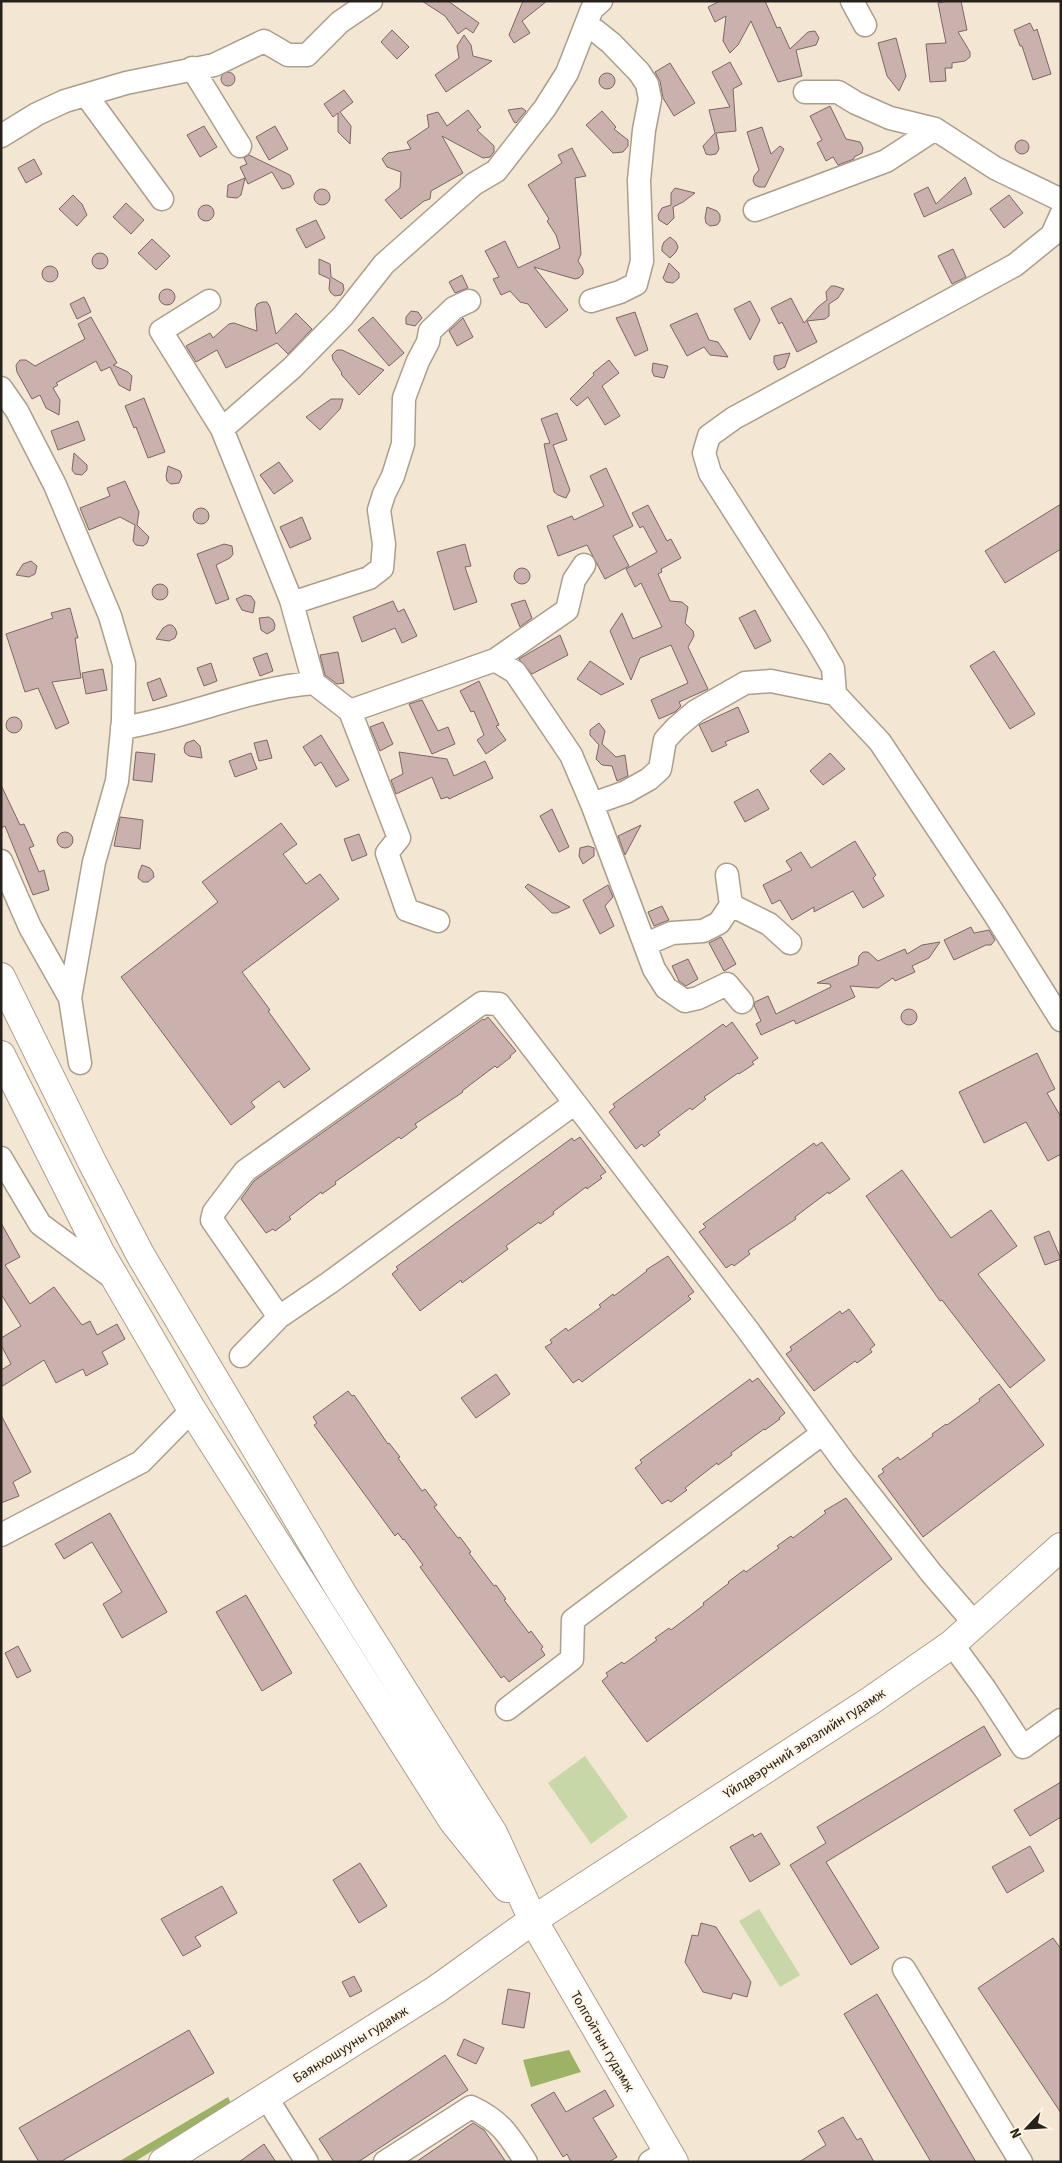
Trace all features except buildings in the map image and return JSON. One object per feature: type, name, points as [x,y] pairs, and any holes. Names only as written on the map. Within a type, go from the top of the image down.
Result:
[{"type":"main road","points":[[1,977],[93,1164],[141,1256],[342,1593],[493,1833],[533,1920]]},
{"type":"main road","points":[[1,1055],[100,1252],[192,1410],[453,1821],[533,1920]]},
{"type":"main road","name":"Үйлдвэрчний эвлэлийн гудамж","points":[[533,1920],[863,1706],[952,1644],[976,1625],[1061,1547]]},
{"type":"main road","name":"Баянхошууны гудамж","points":[[163,2162],[437,1989],[533,1920]]},
{"type":"main road","name":"Толгойтын гудамж","points":[[533,1920],[664,2158]]},
{"type":"street","points":[[1,136],[37,114],[65,101],[126,83],[214,65],[264,41],[288,55],[307,55],[340,22],[371,1]]},
{"type":"street","points":[[222,430],[292,368],[343,316],[384,264],[474,184],[496,171],[539,116],[558,87],[566,73],[592,8],[601,1]]},
{"type":"street","points":[[852,1],[865,25]]},
{"type":"street","points":[[585,27],[596,31],[612,43],[639,72],[647,84],[650,99],[644,130],[639,180],[642,261],[636,284],[620,292],[591,301]]},
{"type":"street","points":[[192,68],[240,146]]},
{"type":"street","points":[[805,92],[838,92],[856,103],[890,118],[936,129],[994,168],[1061,200]]},
{"type":"street","points":[[86,95],[162,199]]},
{"type":"street","points":[[755,210],[886,161],[936,129]]},
{"type":"street","points":[[1061,215],[1052,235],[1015,265],[734,418],[709,436],[704,453],[710,472],[833,668],[836,694],[880,742],[995,915],[1061,1020]]},
{"type":"street","points":[[209,301],[161,331],[222,430],[292,603],[314,683],[350,711],[399,838],[388,853],[407,910],[438,921]]},
{"type":"street","points":[[292,603],[369,578],[382,568],[384,544],[379,510],[393,476],[403,444],[404,398],[418,361],[428,342],[430,331],[454,308],[469,301]]},
{"type":"street","points":[[1,388],[17,410],[55,485],[110,616],[124,664],[122,728],[117,781],[94,862],[70,998],[80,1063]]},
{"type":"street","points":[[350,711],[495,660],[567,610],[574,580],[584,565]]},
{"type":"street","points":[[495,660],[515,672],[571,755],[592,804],[646,944],[654,970],[666,988],[685,1001],[698,998],[727,984],[742,1002]]},
{"type":"street","points":[[592,804],[626,792],[649,780],[660,769],[665,740],[676,728],[696,711],[745,683],[771,681],[836,694]]},
{"type":"street","points":[[122,728],[155,723],[218,703],[292,685],[314,683]]},
{"type":"street","points":[[1,862],[30,927],[70,998]]},
{"type":"street","points":[[646,944],[672,933],[703,931],[719,922],[731,905],[727,876]]},
{"type":"street","points":[[731,905],[769,924],[790,942]]},
{"type":"street","points":[[279,1316],[212,1220],[214,1212],[245,1171],[482,1003],[499,1004],[576,1103],[823,1433],[920,1559],[976,1625]]},
{"type":"street","points":[[241,1356],[279,1316],[329,1283],[576,1103]]},
{"type":"street","points":[[1,1158],[40,1224],[116,1280]]},
{"type":"street","points":[[1,1535],[141,1462],[192,1410]]},
{"type":"street","points":[[507,1709],[572,1659],[573,1620],[823,1433]]},
{"type":"street","points":[[952,1644],[985,1689],[1023,1747],[1061,1720]]},
{"type":"street","points":[[904,1969],[1022,2162]]},
{"type":"street","points":[[266,2097],[307,2162]]},
{"type":"street","points":[[385,2162],[472,2107],[484,2113],[504,2128],[526,2162]]},
{"type":"green space","points":[[585,1756],[628,1817],[591,1844],[548,1783]]},
{"type":"green space","points":[[759,1909],[800,1975],[780,1987],[739,1921]]},
{"type":"green space","points":[[569,2050],[581,2072],[531,2087],[523,2060]]},
{"type":"green space","points":[[228,2097],[231,2103],[134,2162],[118,2162]]}]
